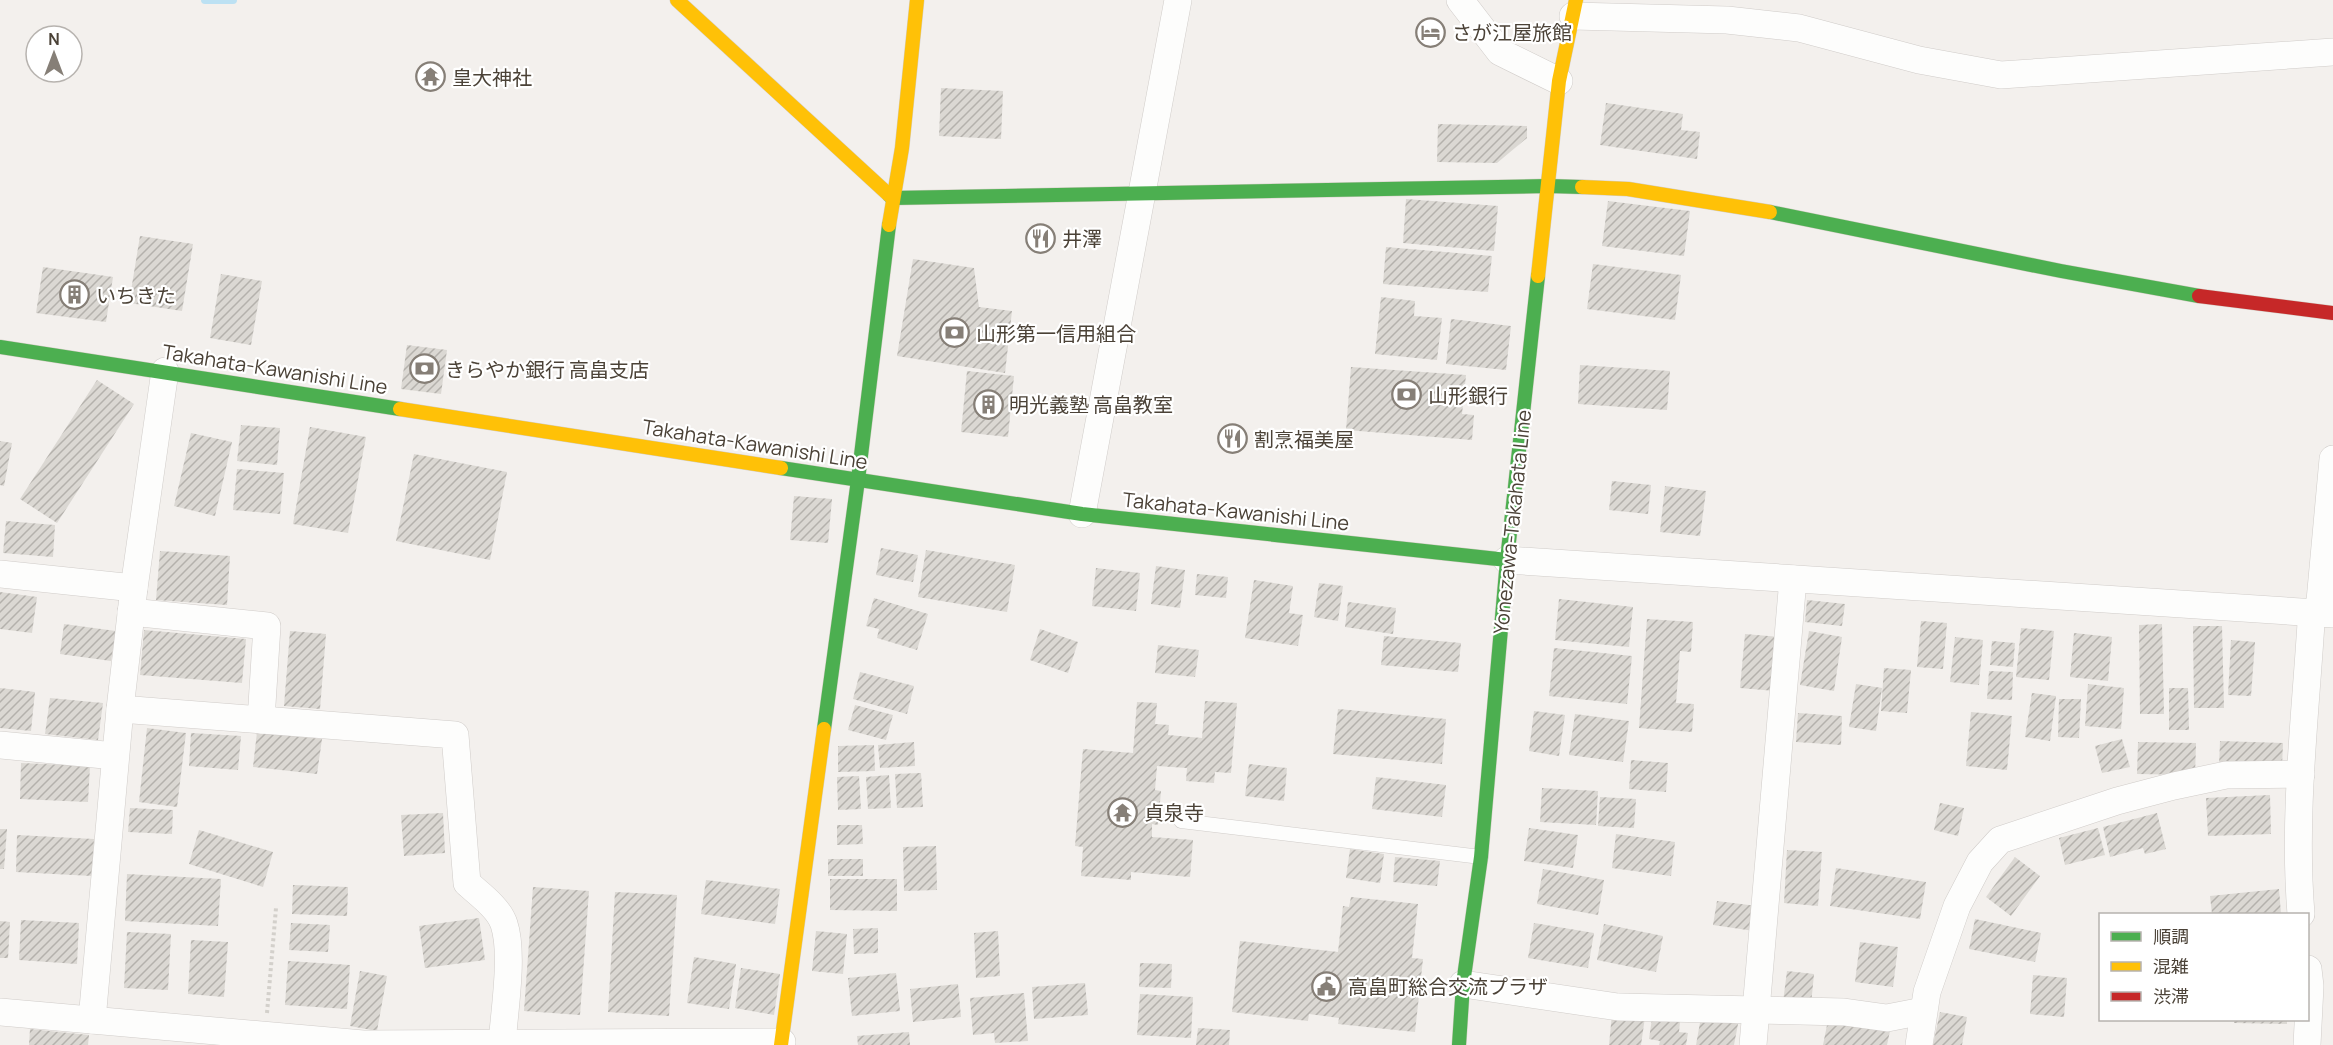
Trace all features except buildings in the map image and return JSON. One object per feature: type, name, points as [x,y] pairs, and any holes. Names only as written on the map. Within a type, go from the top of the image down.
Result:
[{"type":"street","points":[[676,0],[892,198],[1548,186],[1628,189],[1731,204],[2050,269],[2191,295],[2333,313]]},
{"type":"street","points":[[0,1012],[363,1044],[782,1044],[858,480],[892,198],[902,148],[917,0]]},
{"type":"street","points":[[1082,514],[1178,0]]},
{"type":"street","points":[[1460,0],[1500,52],[1559,81]]},
{"type":"street","points":[[1574,8],[1799,28],[1919,60],[2001,75],[2333,52]]},
{"type":"street","name":"Yonezawa-Takahata Line","points":[[1459,1045],[1463,984],[1480,857],[1507,560],[1559,81],[1574,8]]},
{"type":"street","name":"Takahata-Kawanishi Line","points":[[0,347],[1082,514],[1507,560]]},
{"type":"street","points":[[92,1020],[120,709],[165,371]]},
{"type":"street","points":[[2324,613],[2320,601],[2333,459]]},
{"type":"street","points":[[1507,560],[2324,613]]},
{"type":"street","points":[[0,574],[267,626],[261,720]]},
{"type":"street","points":[[1753,1045],[1793,579]]},
{"type":"street","points":[[2301,913],[2298,871],[2301,774],[2311,623],[2324,613]]},
{"type":"street","points":[[120,709],[454,735],[467,883],[488,902],[504,923],[508,958],[502,1044]]},
{"type":"street","points":[[0,745],[115,756]]},
{"type":"street","points":[[1919,1045],[1927,992],[1957,906],[1980,862],[2000,840],[2117,801],[2174,786],[2226,775],[2301,774]]},
{"type":"street","points":[[2307,1045],[2317,981]]},
{"type":"street","points":[[1463,984],[1618,1007],[1844,1012],[1887,1018],[1923,1011]]},
{"type":"lane","points":[[1181,820],[1480,857]]},
{"type":"path","points":[[266,1035],[276,908]]},
{"type":"waterway","points":[[205,0],[233,0]]},
{"type":"traffic: fast","points":[[889,195],[892,198],[1582,187]]},
{"type":"traffic: fast","points":[[1770,212],[2061,271],[2199,296]]},
{"type":"traffic: fast","points":[[824,729],[858,480],[889,225]]},
{"type":"traffic: fast","points":[[1459,1045],[1463,984],[1481,857],[1507,560],[1538,276]]},
{"type":"traffic: fast","points":[[0,347],[400,409]]},
{"type":"traffic: fast","points":[[781,468],[1082,514],[1507,560]]},
{"type":"traffic: slow","points":[[677,0],[889,195]]},
{"type":"traffic: slow","points":[[889,225],[902,148],[917,0]]},
{"type":"traffic: slow","points":[[1538,276],[1559,81],[1576,0]]},
{"type":"traffic: slow","points":[[1582,187],[1628,189],[1770,212]]},
{"type":"traffic: slow","points":[[400,409],[781,468]]},
{"type":"traffic: slow","points":[[781,1045],[824,729]]},
{"type":"traffic: jam","points":[[2199,296],[2333,313]]},
{"type":"place","name":"さが江屋旅館","points":[[1431,32]]},
{"type":"place","name":"皇大神社","points":[[431,77]]},
{"type":"place","name":"井澤","points":[[1041,238]]},
{"type":"place","name":"いちきた","points":[[75,295]]},
{"type":"place","name":"山形第一信用組合","points":[[955,333]]},
{"type":"place","name":"きらやか銀行 高畠支店","points":[[424,369]]},
{"type":"place","name":"山形銀行","points":[[1407,395]]},
{"type":"place","name":"明光義塾 高畠教室","points":[[988,404]]},
{"type":"place","name":"割烹福美屋","points":[[1233,439]]},
{"type":"place","name":"貞泉寺","points":[[1123,812]]},
{"type":"place","name":"高畠町総合交流プラザ","points":[[1327,986]]}]
